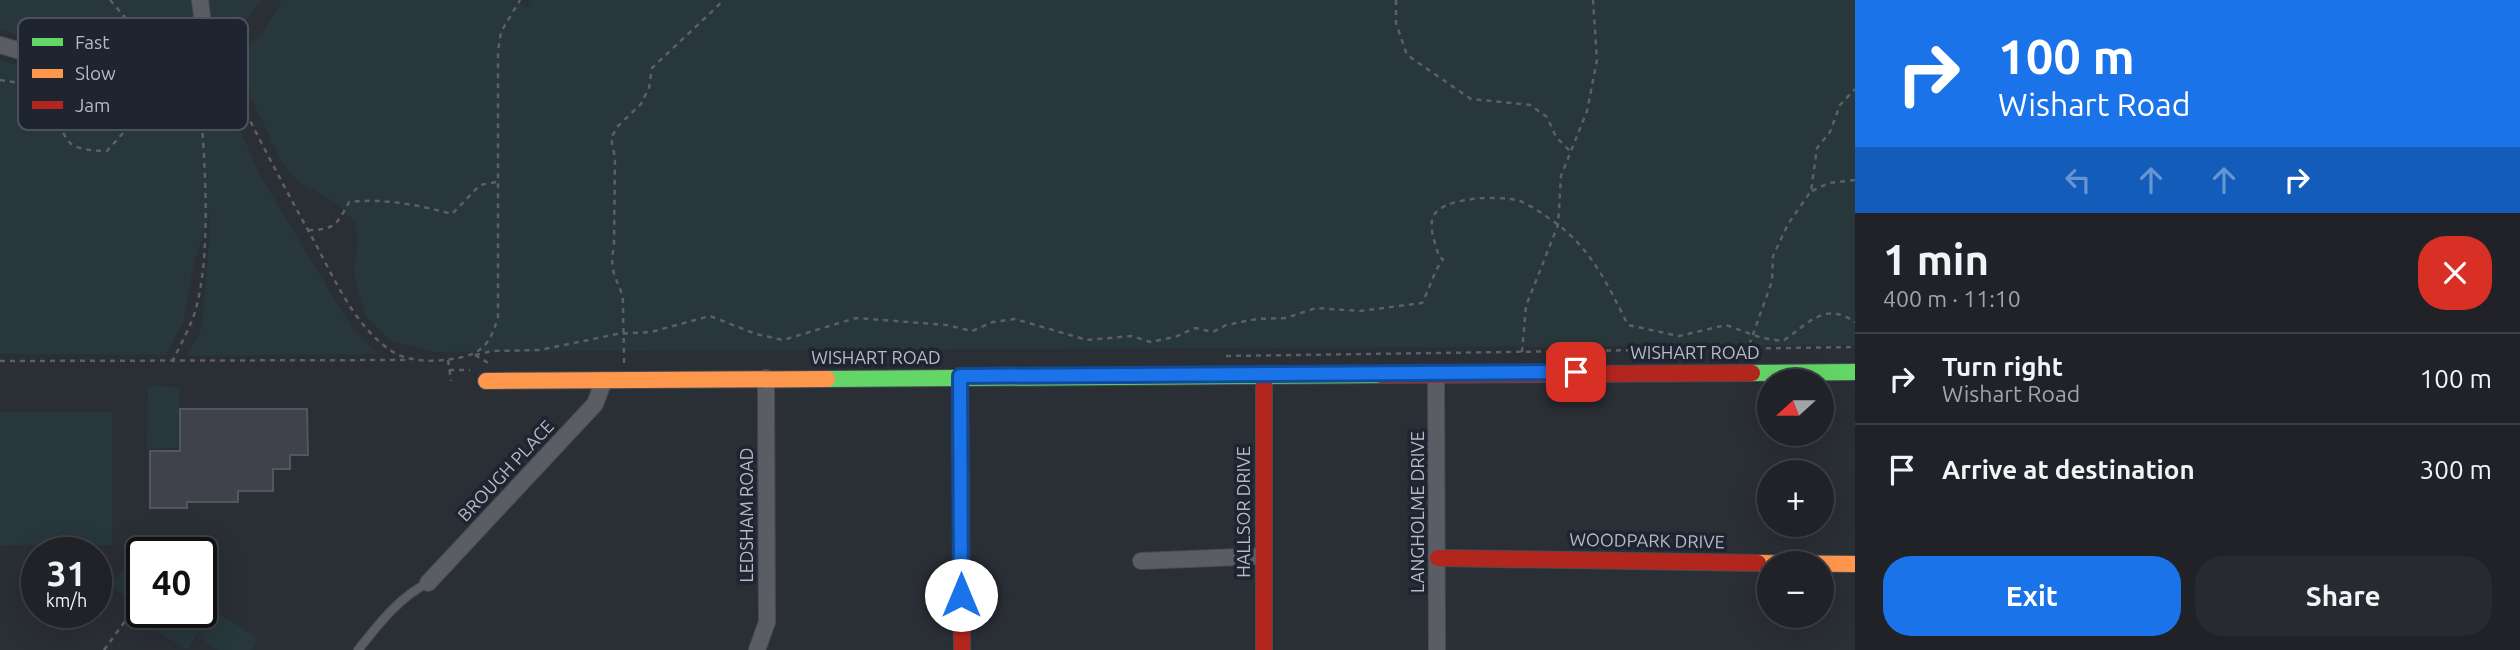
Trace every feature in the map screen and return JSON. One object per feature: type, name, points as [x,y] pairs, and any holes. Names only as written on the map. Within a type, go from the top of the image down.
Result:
[{"type":"street","points":[[200,0],[202,18]]},
{"type":"street","points":[[0,45],[18,50]]},
{"type":"street","name":"WISHART ROAD","points":[[490,375],[604,380],[1521,372],[1855,372]]},
{"type":"street","name":"LANGHOLME DRIVE","points":[[1436,374],[1437,650]]},
{"type":"street","name":"HALLSOR DRIVE","points":[[1264,375],[1264,650]]},
{"type":"street","points":[[960,376],[962,650]]},
{"type":"street","name":"LEDSHAM ROAD","points":[[757,650],[763,640],[767,622],[766,378]]},
{"type":"street","name":"BROUGH PLACE","points":[[428,583],[595,404],[604,380]]},
{"type":"street","points":[[1141,561],[1263,556]]},
{"type":"street","name":"WOODPARK DRIVE","points":[[1438,558],[1855,564]]},
{"type":"lane","points":[[358,650],[379,623],[414,590],[428,583]]},
{"type":"path","points":[[110,0],[126,18]]},
{"type":"path","points":[[475,355],[491,341],[498,317],[498,51],[501,32],[520,0]]},
{"type":"path","points":[[624,379],[623,300],[614,281],[611,259],[614,247],[615,158],[611,138],[618,126],[641,104],[649,88],[652,68],[724,0]]},
{"type":"path","points":[[1396,0],[1396,23],[1407,55],[1471,99],[1530,105],[1547,117],[1556,137],[1571,152]]},
{"type":"path","points":[[1521,372],[1526,306],[1558,225],[1562,176],[1587,111],[1597,60],[1594,0]]},
{"type":"path","points":[[0,80],[18,83]]},
{"type":"path","points":[[1743,373],[1752,334],[1772,281],[1773,256],[1788,224],[1811,191],[1817,148],[1830,132],[1840,104],[1855,89]]},
{"type":"path","points":[[248,115],[307,230],[355,314],[379,342],[411,360]]},
{"type":"path","points":[[60,130],[64,139],[86,151],[107,151],[127,130]]},
{"type":"path","points":[[172,362],[193,316],[203,256],[204,189],[200,130]]},
{"type":"path","points":[[1811,191],[1829,183],[1855,180]]},
{"type":"path","points":[[307,230],[327,230],[339,220],[349,202],[368,200],[422,206],[452,214],[480,185],[498,181]]},
{"type":"path","points":[[0,361],[448,360],[492,351],[540,350],[622,333],[651,332],[710,316],[755,334],[783,340],[856,318],[947,325],[972,331],[993,322],[1015,319],[1087,340],[1132,336],[1150,342],[1175,337],[1195,328],[1213,331],[1256,319],[1286,318],[1316,308],[1360,311],[1422,303],[1432,284],[1433,272],[1443,258],[1439,257],[1432,218],[1436,211],[1457,199],[1506,198],[1522,202],[1558,225],[1593,258],[1628,324],[1679,336],[1726,324],[1752,334],[1783,341],[1824,313],[1842,313],[1855,322]]},
{"type":"path","points":[[475,355],[487,361],[490,375]]},
{"type":"path","points":[[448,360],[451,381]]},
{"type":"path","points":[[104,650],[126,620]]},
{"type":"shaded area","points":[[0,0],[262,0],[248,18],[18,18],[18,35],[0,30]]},
{"type":"shaded area","points":[[282,0],[516,0],[527,7],[530,0],[1855,0],[1855,345],[433,352],[391,341],[365,315],[354,273],[358,240],[355,223],[336,203],[299,182],[281,161],[248,91],[248,45],[261,37]]},
{"type":"shaded area","points":[[0,61],[18,65],[18,130],[240,130],[260,175],[354,331],[378,354],[187,356],[202,327],[211,212],[194,262],[184,320],[166,355],[0,354]]},
{"type":"shaded area","points":[[148,386],[179,387],[179,448],[147,449]]},
{"type":"shaded area","points":[[0,412],[112,412],[112,537],[21,537],[21,545],[0,545]]},
{"type":"shaded area","points":[[126,565],[126,597],[112,585]]},
{"type":"shaded area","points":[[217,612],[259,639],[252,650],[218,650],[198,637],[204,628],[217,628]]},
{"type":"shaded area","points":[[152,628],[201,628],[187,650]]},
{"type":"building","points":[[180,409],[307,409],[308,455],[290,455],[290,469],[273,469],[273,491],[238,491],[238,502],[187,502],[187,508],[150,508],[150,451],[180,451]]},
{"type":"traffic: fast","points":[[1752,373],[1855,372]]},
{"type":"traffic: fast","points":[[827,379],[1381,375]]},
{"type":"traffic: slow","points":[[486,381],[827,379]]},
{"type":"traffic: slow","points":[[1834,564],[1855,564]]},
{"type":"traffic: jam","points":[[1381,375],[1752,373]]},
{"type":"traffic: jam","points":[[1264,375],[1264,650]]},
{"type":"traffic: jam","points":[[960,376],[962,650]]},
{"type":"traffic: jam","points":[[1438,558],[1757,563]]},
{"type":"route","points":[[961,595],[960,376],[1576,372]]}]
